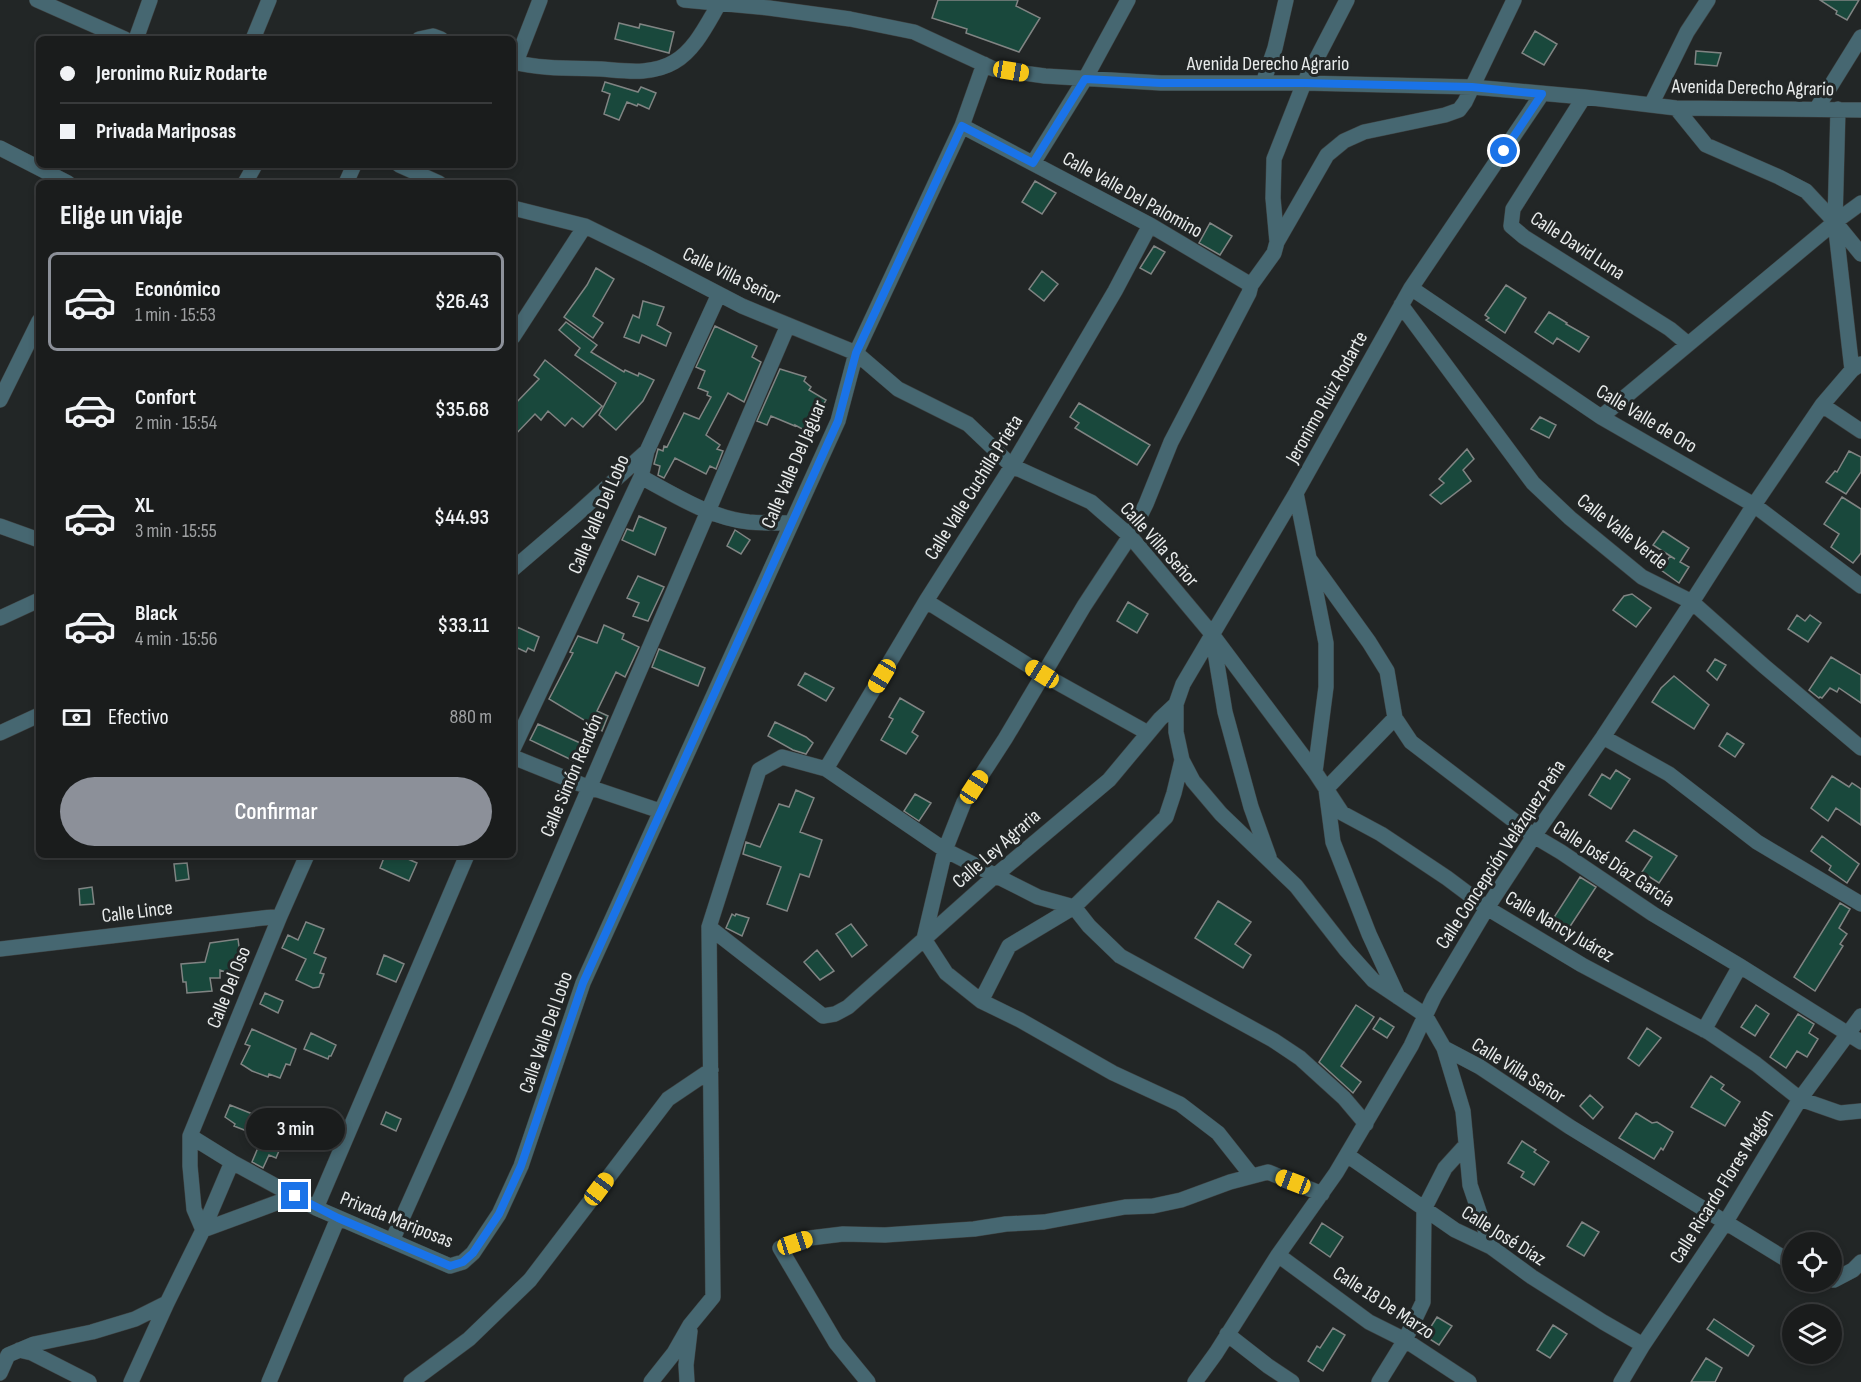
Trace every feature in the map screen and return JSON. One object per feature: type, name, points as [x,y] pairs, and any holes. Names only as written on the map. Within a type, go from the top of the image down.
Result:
[{"type":"street","points":[[37,0],[118,36]]},
{"type":"street","points":[[137,36],[150,0]]},
{"type":"street","points":[[254,36],[269,0]]},
{"type":"street","points":[[516,57],[540,0]]},
{"type":"street","name":"Avenida Derecho Agrario","points":[[684,0],[850,18],[914,32],[994,69],[1045,76],[1161,83],[1304,83],[1472,87],[1584,96],[1676,108],[1861,110]]},
{"type":"street","points":[[1033,163],[1085,79],[1128,0]]},
{"type":"street","points":[[1263,83],[1275,48],[1286,0]]},
{"type":"street","points":[[1277,242],[1273,198],[1274,159],[1304,83],[1347,0]]},
{"type":"street","points":[[1252,1176],[1218,1133],[1180,1104],[1113,1073],[1020,1020],[981,1001],[946,974],[924,939],[945,850],[964,802],[1005,739],[1084,606],[1130,536],[1146,504],[1171,442],[1249,293],[1251,285],[1274,253],[1277,242],[1327,155],[1344,141],[1364,132],[1459,110],[1514,0]]},
{"type":"street","points":[[1652,105],[1687,32],[1708,0]]},
{"type":"street","points":[[516,63],[524,65],[640,71],[661,68],[676,61],[689,50],[719,4]]},
{"type":"street","points":[[1818,108],[1861,37]]},
{"type":"street","name":"Calle Valle Del Jaguar","points":[[660,811],[838,421],[856,353],[962,126],[984,64]]},
{"type":"street","name":"Jeronimo Ruiz Rodarte","points":[[1176,732],[1176,704],[1183,684],[1296,493],[1411,288],[1542,94]]},
{"type":"street","name":"Calle David Luna","points":[[1584,96],[1513,209],[1511,226],[1524,237],[1670,328],[1688,344]]},
{"type":"street","points":[[1676,108],[1706,145],[1806,191],[1861,254]]},
{"type":"street","points":[[1838,109],[1835,222],[1857,367]]},
{"type":"street","name":"Calle Valle Del Palomino","points":[[962,126],[1150,225],[1251,285]]},
{"type":"street","points":[[0,148],[36,167]]},
{"type":"street","points":[[39,168],[62,180]]},
{"type":"street","points":[[406,168],[432,180]]},
{"type":"street","points":[[1601,417],[1835,222],[1861,203]]},
{"type":"street","name":"Calle Villa Señor","points":[[516,209],[585,226],[742,306],[856,353],[898,389],[968,424],[1012,466],[1091,502],[1130,536],[1212,634],[1225,712],[1251,807],[1270,860]]},
{"type":"street","name":"Calle Valle Cuchilla Prieta","points":[[826,769],[926,601],[1012,466],[1116,291],[1150,225]]},
{"type":"street","points":[[516,332],[585,226]]},
{"type":"street","name":"Calle Valle de Oro","points":[[1411,288],[1601,417],[1754,505],[1861,586]]},
{"type":"street","name":"Calle Valle Del Lobo","points":[[516,743],[641,477],[647,451],[719,294]]},
{"type":"street","name":"Calle Valle Verde","points":[[1401,305],[1533,483],[1570,518],[1642,577],[1692,602],[1861,748]]},
{"type":"street","name":"Calle Simón Rendón","points":[[392,1241],[459,1091],[788,325]]},
{"type":"street","points":[[0,400],[36,327]]},
{"type":"street","name":"Calle Concepción Velázquez Peña","points":[[1195,1382],[1347,1155],[1411,1046],[1425,1015],[1487,908],[1822,405],[1857,367]]},
{"type":"street","points":[[1822,405],[1861,431]]},
{"type":"street","points":[[516,566],[647,451]]},
{"type":"street","points":[[641,477],[693,505],[747,522],[792,523]]},
{"type":"street","points":[[1296,493],[1326,643],[1326,687],[1315,772]]},
{"type":"street","points":[[0,526],[36,539]]},
{"type":"street","name":"Calle José Díaz García","points":[[1310,560],[1370,642],[1387,671],[1395,718],[1411,742],[1534,836],[1653,914],[1861,1042]]},
{"type":"street","points":[[0,618],[36,601]]},
{"type":"street","points":[[926,601],[1042,674],[1148,733]]},
{"type":"street","name":"Calle Nancy Juárez","points":[[1212,634],[1315,772],[1342,813],[1381,834],[1487,908],[1582,965],[1704,1030],[1756,1064],[1800,1099],[1840,1113],[1861,1111]]},
{"type":"street","name":"Calle Ley Agraria","points":[[709,927],[823,1016],[835,1014],[848,1007],[996,875],[1109,780],[1148,733],[1176,704]]},
{"type":"street","points":[[0,733],[36,716]]},
{"type":"street","points":[[1395,718],[1326,789],[1333,842],[1369,934],[1398,998]]},
{"type":"street","name":"Calle Villa Señor","points":[[1176,732],[1182,760],[1193,781],[1221,814],[1296,885],[1373,981],[1425,1015],[1444,1048],[1480,1067],[1570,1127],[1782,1257]]},
{"type":"street","points":[[1603,737],[1669,774],[1757,842],[1861,904]]},
{"type":"street","points":[[651,1382],[674,1353],[690,1325],[713,1297],[709,927],[759,770],[782,757],[826,769],[945,850],[1038,897],[1074,907],[1089,926],[1120,956],[1273,1040],[1300,1058],[1344,1098],[1366,1124]]},
{"type":"street","points":[[516,758],[589,787],[660,811]]},
{"type":"street","points":[[981,1001],[1009,946],[1074,907],[1167,817],[1182,760]]},
{"type":"street","name":"Calle Valle Del Lobo","points":[[463,1262],[473,1253],[499,1214],[521,1166],[583,983],[660,811]]},
{"type":"street","name":"Calle Del Oso","points":[[190,1136],[306,858]]},
{"type":"street","points":[[316,1208],[466,858]]},
{"type":"street","name":"Calle Lince","points":[[0,949],[280,916]]},
{"type":"street","points":[[1704,1030],[1740,966]]},
{"type":"street","name":"Calle Ricardo Flores Magón","points":[[1621,1382],[1643,1345],[1725,1223],[1800,1099],[1861,1016]]},
{"type":"street","points":[[1444,1048],[1463,1111],[1470,1185],[1491,1247]]},
{"type":"street","points":[[411,1382],[469,1339],[530,1280],[668,1099],[711,1070]]},
{"type":"street","points":[[190,1136],[194,1209],[203,1230]]},
{"type":"street","name":"Privada Mariposas","points":[[190,1136],[316,1208],[450,1266],[463,1262]]},
{"type":"street","points":[[1379,1382],[1405,1340],[1423,1302],[1424,1209],[1445,1168],[1466,1146]]},
{"type":"street","name":"Calle José Díaz","points":[[1347,1155],[1455,1230],[1491,1247],[1532,1277],[1643,1345]]},
{"type":"street","points":[[131,1382],[203,1230],[232,1162]]},
{"type":"street","points":[[868,1382],[836,1343],[780,1248],[810,1238],[843,1234],[885,1235],[974,1229],[1044,1222],[1125,1207],[1153,1206],[1181,1200],[1268,1172],[1322,1194]]},
{"type":"street","points":[[203,1230],[295,1196]]},
{"type":"street","points":[[270,1382],[338,1218]]},
{"type":"street","name":"Calle 18 De Marzo","points":[[1278,1255],[1370,1322],[1405,1340],[1469,1382]]},
{"type":"street","points":[[1842,1275],[1857,1266]]},
{"type":"street","points":[[0,1372],[8,1355],[19,1350],[34,1344],[92,1332],[135,1319],[167,1303]]},
{"type":"street","points":[[687,1382],[686,1365],[690,1325]]},
{"type":"street","points":[[1227,1334],[1292,1382]]},
{"type":"street","points":[[19,1350],[32,1353],[89,1382]]},
{"type":"building","points":[[938,0],[1018,0],[1016,6],[1040,18],[1019,52],[966,33],[967,29],[932,18]]},
{"type":"building","points":[[1820,0],[1859,0],[1847,20]]},
{"type":"building","points":[[619,23],[639,28],[640,24],[674,32],[669,53],[615,39]]},
{"type":"building","points":[[1535,31],[1557,44],[1544,65],[1522,53]]},
{"type":"building","points":[[1696,51],[1721,53],[1717,66],[1695,64]]},
{"type":"building","points":[[605,82],[638,92],[641,87],[656,93],[649,109],[627,102],[619,120],[604,114],[610,94],[602,91]]},
{"type":"building","points":[[1035,181],[1056,193],[1042,214],[1022,202]]},
{"type":"building","points":[[1210,223],[1232,236],[1220,255],[1199,243]]},
{"type":"building","points":[[1154,246],[1165,252],[1151,274],[1140,268]]},
{"type":"building","points":[[596,268],[614,279],[593,316],[603,323],[593,338],[564,317]]},
{"type":"building","points":[[1042,271],[1058,284],[1044,301],[1029,289]]},
{"type":"building","points":[[1506,285],[1526,298],[1505,333],[1486,320],[1489,318],[1485,315]]},
{"type":"building","points":[[643,301],[664,307],[657,325],[671,333],[666,346],[642,335],[639,343],[624,337],[633,315],[639,318]]},
{"type":"building","points":[[1549,312],[1589,337],[1579,352],[1557,338],[1553,344],[1535,332]]},
{"type":"building","points":[[566,322],[597,345],[591,352],[624,372],[625,370],[638,376],[639,373],[654,380],[643,401],[616,430],[599,415],[616,383],[575,355],[580,348],[559,330]]},
{"type":"building","points":[[715,326],[757,346],[752,357],[761,362],[744,402],[728,393],[706,435],[720,445],[717,449],[723,451],[716,469],[710,466],[706,474],[675,458],[664,478],[658,475],[660,466],[654,464],[658,449],[663,451],[664,446],[667,447],[684,413],[699,419],[711,397],[707,395],[708,392],[698,388],[705,371],[696,367]]},
{"type":"building","points":[[545,360],[602,406],[583,427],[572,418],[565,426],[548,411],[541,420],[535,414],[516,434],[516,403],[539,379],[534,375]]},
{"type":"building","points":[[780,369],[806,377],[804,381],[811,387],[809,390],[826,400],[808,432],[771,416],[767,425],[757,421]]},
{"type":"building","points":[[1079,403],[1150,445],[1137,465],[1075,428],[1079,423],[1070,417]]},
{"type":"building","points":[[1540,417],[1556,425],[1549,438],[1531,429]]},
{"type":"building","points":[[1467,449],[1474,459],[1463,470],[1471,481],[1441,504],[1430,495],[1444,483],[1439,479]]},
{"type":"building","points":[[1849,451],[1861,457],[1861,472],[1846,494],[1826,482],[1835,471],[1837,472]]},
{"type":"building","points":[[1842,497],[1861,509],[1861,553],[1853,563],[1831,547],[1839,534],[1824,524]]},
{"type":"building","points":[[639,516],[666,528],[655,555],[622,540],[627,529],[633,531]]},
{"type":"building","points":[[735,530],[750,540],[741,554],[727,546]]},
{"type":"building","points":[[1663,531],[1689,548],[1680,562],[1689,567],[1679,583],[1661,570],[1670,556],[1675,559],[1653,545]]},
{"type":"building","points":[[638,576],[664,587],[648,621],[633,616],[639,603],[627,598]]},
{"type":"building","points":[[1632,594],[1651,608],[1636,627],[1613,610],[1624,596]]},
{"type":"building","points":[[1128,602],[1148,614],[1137,633],[1117,621]]},
{"type":"building","points":[[1797,615],[1805,621],[1810,615],[1821,623],[1808,642],[1788,629]]},
{"type":"building","points":[[604,625],[624,634],[622,639],[639,647],[625,677],[616,672],[597,711],[608,716],[602,731],[549,699],[573,653],[570,652],[578,636],[597,643]]},
{"type":"building","points":[[517,627],[539,637],[534,651],[528,648],[526,652],[516,647]]},
{"type":"building","points":[[659,649],[705,668],[698,686],[652,667]]},
{"type":"building","points":[[1831,657],[1861,675],[1861,703],[1839,688],[1837,692],[1830,688],[1822,698],[1809,690]]},
{"type":"building","points":[[1715,659],[1726,665],[1717,680],[1707,671]]},
{"type":"building","points":[[805,673],[834,688],[826,701],[798,685]]},
{"type":"building","points":[[1674,676],[1709,705],[1694,729],[1652,702],[1661,688]]},
{"type":"building","points":[[900,698],[924,712],[912,732],[918,736],[906,754],[881,740],[893,719],[889,717]]},
{"type":"building","points":[[775,722],[806,737],[813,743],[806,754],[793,750],[768,736]]},
{"type":"building","points":[[538,724],[589,747],[583,762],[580,764],[530,740]]},
{"type":"building","points":[[1727,733],[1744,744],[1735,757],[1719,746]]},
{"type":"building","points":[[1616,770],[1630,779],[1611,809],[1589,795],[1602,774],[1610,779]]},
{"type":"building","points":[[1832,776],[1849,787],[1852,783],[1861,789],[1861,825],[1836,808],[1828,821],[1811,808]]},
{"type":"building","points":[[796,790],[814,798],[800,832],[822,840],[809,877],[800,874],[787,911],[767,904],[781,867],[743,854],[746,842],[760,847],[779,804],[789,807]]},
{"type":"building","points":[[915,794],[931,803],[919,821],[904,811]]},
{"type":"building","points":[[1634,830],[1677,856],[1659,883],[1642,872],[1652,857],[1626,841]]},
{"type":"building","points":[[1822,836],[1859,864],[1847,883],[1829,870],[1831,866],[1811,851]]},
{"type":"building","points":[[384,858],[406,858],[417,863],[409,881],[380,868]]},
{"type":"building","points":[[187,863],[189,879],[176,881],[174,864]]},
{"type":"building","points":[[1580,877],[1596,887],[1567,931],[1551,922]]},
{"type":"building","points":[[92,887],[94,904],[80,905],[79,889]]},
{"type":"building","points":[[1218,901],[1251,922],[1235,944],[1251,955],[1243,968],[1195,938]]},
{"type":"building","points":[[1840,903],[1850,909],[1839,928],[1847,934],[1840,944],[1843,946],[1815,991],[1794,977]]},
{"type":"building","points":[[732,914],[749,918],[742,936],[726,928]]},
{"type":"building","points":[[306,922],[324,929],[314,953],[326,958],[320,973],[324,974],[319,987],[313,988],[296,980],[306,959],[282,948],[288,935],[298,940]]},
{"type":"building","points":[[851,924],[867,945],[852,957],[836,934]]},
{"type":"building","points":[[238,939],[240,954],[234,975],[220,970],[220,978],[210,978],[212,991],[187,993],[181,964],[205,962],[210,943]]},
{"type":"building","points":[[817,950],[834,971],[820,980],[804,962]]},
{"type":"building","points":[[384,955],[404,964],[396,982],[377,974]]},
{"type":"building","points":[[265,993],[283,1001],[278,1013],[260,1004]]},
{"type":"building","points":[[1356,1005],[1374,1017],[1341,1066],[1361,1082],[1353,1093],[1319,1062]]},
{"type":"building","points":[[1756,1005],[1769,1014],[1755,1036],[1741,1027]]},
{"type":"building","points":[[1798,1014],[1814,1024],[1809,1033],[1818,1039],[1807,1057],[1797,1051],[1786,1068],[1770,1057]]},
{"type":"building","points":[[1380,1018],[1394,1027],[1387,1038],[1373,1029]]},
{"type":"building","points":[[1647,1028],[1661,1038],[1639,1066],[1628,1058]]},
{"type":"building","points":[[252,1029],[296,1049],[290,1065],[286,1064],[280,1078],[269,1074],[268,1077],[241,1064],[250,1046],[245,1044]]},
{"type":"building","points":[[311,1033],[336,1045],[328,1059],[304,1049]]},
{"type":"building","points":[[1711,1076],[1724,1085],[1721,1089],[1740,1102],[1725,1126],[1691,1107]]},
{"type":"building","points":[[1590,1095],[1603,1107],[1593,1119],[1580,1106]]},
{"type":"building","points":[[230,1105],[270,1121],[262,1137],[234,1126],[235,1124],[225,1117]]},
{"type":"building","points":[[386,1112],[401,1119],[396,1131],[381,1124]]},
{"type":"building","points":[[1636,1113],[1673,1132],[1663,1150],[1661,1148],[1654,1159],[1619,1138]]},
{"type":"building","points":[[262,1138],[281,1146],[276,1158],[269,1155],[263,1168],[252,1162]]},
{"type":"building","points":[[1522,1141],[1549,1162],[1534,1185],[1521,1177],[1524,1172],[1508,1163]]},
{"type":"building","points":[[1582,1222],[1599,1232],[1584,1256],[1567,1246]]},
{"type":"building","points":[[1322,1223],[1343,1237],[1330,1257],[1310,1243]]},
{"type":"building","points":[[1437,1317],[1452,1326],[1439,1345],[1425,1336]]},
{"type":"building","points":[[1714,1319],[1754,1346],[1748,1356],[1707,1329]]},
{"type":"building","points":[[1553,1325],[1567,1334],[1550,1358],[1537,1350]]},
{"type":"building","points":[[1333,1328],[1345,1335],[1323,1371],[1308,1361],[1317,1346],[1320,1348]]},
{"type":"building","points":[[1706,1358],[1722,1368],[1715,1382],[1691,1382]]},
{"type":"route","points":[[295,1196],[338,1218],[450,1266],[463,1262],[473,1253],[499,1214],[521,1166],[583,983],[838,421],[856,353],[962,126],[1033,163],[1085,79],[1161,83],[1304,83],[1472,87],[1542,94],[1504,151]]}]
